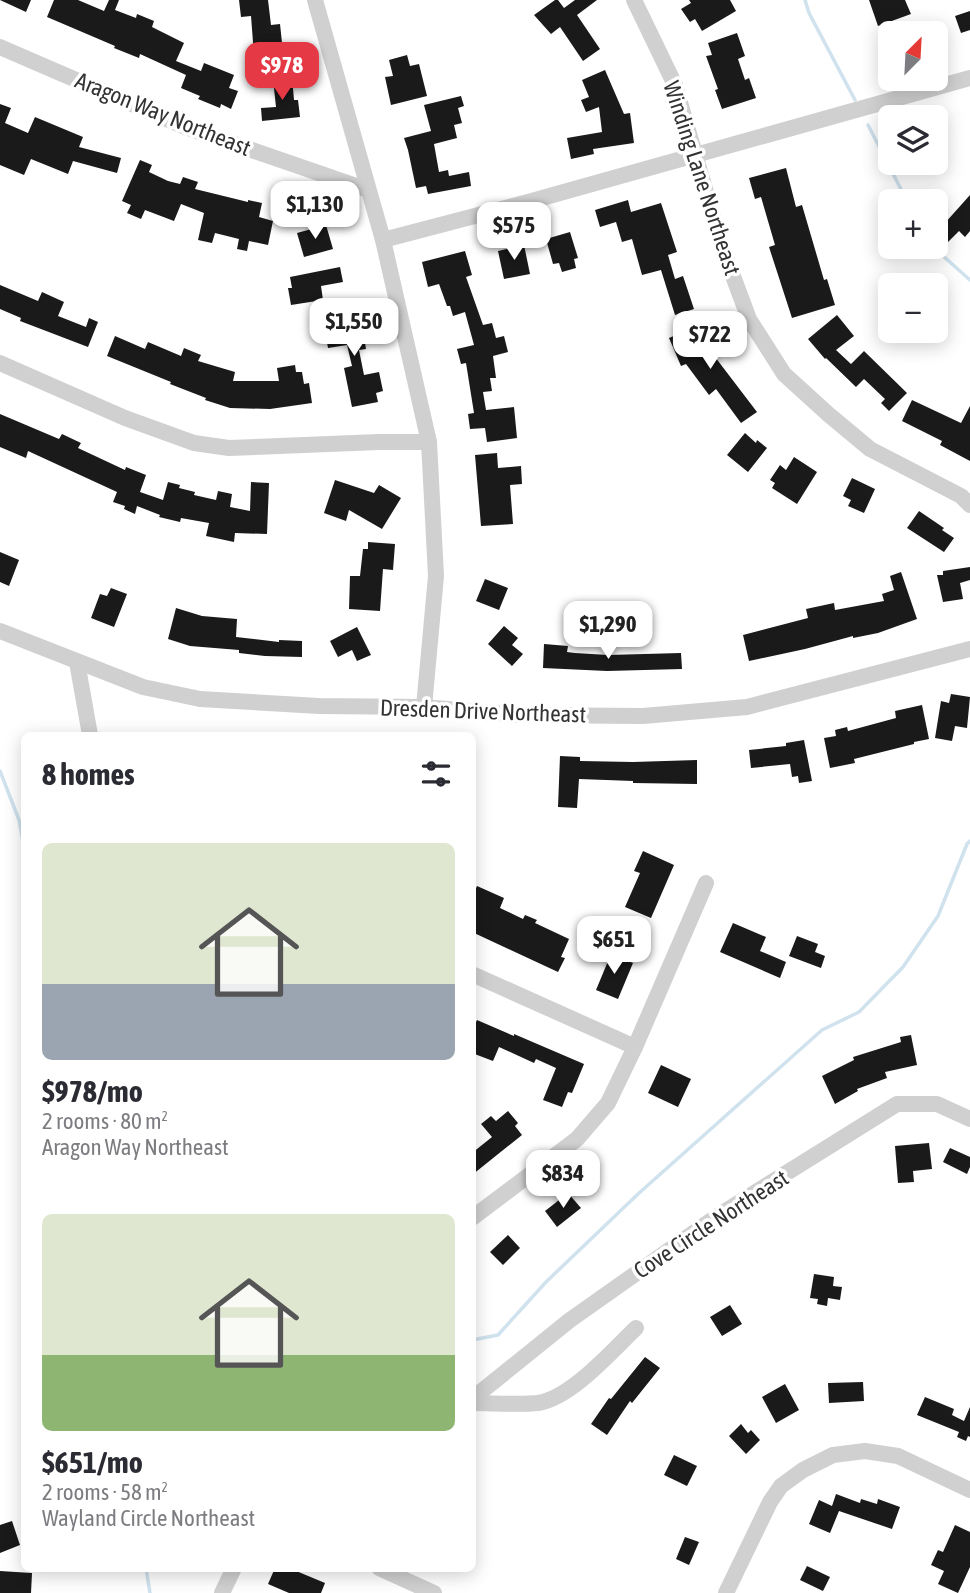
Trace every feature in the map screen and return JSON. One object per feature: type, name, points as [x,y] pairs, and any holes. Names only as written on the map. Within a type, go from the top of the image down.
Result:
[{"type":"street","points":[[315,0],[383,240],[429,442],[436,576],[424,707]]},
{"type":"street","name":"Winding Lane Northeast","points":[[634,0],[675,85],[721,244],[750,319],[785,374],[870,449],[961,496],[970,505]]},
{"type":"street","name":"Aragon Way Northeast","points":[[0,47],[185,127],[368,190]]},
{"type":"street","points":[[383,240],[970,78]]},
{"type":"street","points":[[0,363],[125,418],[194,443],[229,448],[429,442]]},
{"type":"street","name":"Dresden Drive Northeast","points":[[0,631],[143,687],[200,699],[319,706],[424,707],[518,715],[643,716],[747,707],[970,649]]},
{"type":"street","points":[[77,662],[89,732]]},
{"type":"street","points":[[476,1215],[577,1139],[608,1103],[706,883]]},
{"type":"street","points":[[476,976],[635,1047]]},
{"type":"street","name":"Cove Circle Northeast","points":[[476,1398],[570,1320],[716,1217],[897,1104],[937,1104],[970,1119]]},
{"type":"street","points":[[476,1401],[539,1403],[555,1396],[586,1376],[636,1328]]},
{"type":"street","points":[[726,1593],[770,1502],[781,1486],[803,1470],[834,1455],[865,1451],[898,1456],[970,1490]]},
{"type":"street","points":[[222,1593],[232,1572]]},
{"type":"street","points":[[388,1572],[434,1593]]},
{"type":"building","points":[[0,0],[31,0],[26,12]]},
{"type":"building","points":[[54,0],[78,0],[104,11],[109,0],[119,0],[115,10],[136,18],[137,14],[154,21],[152,27],[184,43],[176,61],[201,71],[204,63],[234,75],[229,88],[238,91],[231,109],[221,104],[220,108],[198,99],[200,96],[181,88],[186,75],[140,54],[139,58],[114,48],[115,46],[47,17]]},
{"type":"building","points":[[239,0],[268,0],[271,25],[280,24],[283,52],[254,55],[251,16],[241,17]]},
{"type":"building","points":[[555,0],[564,8],[575,0],[597,0],[577,15],[600,49],[583,61],[560,27],[551,34],[534,15]]},
{"type":"building","points":[[689,0],[730,0],[736,11],[702,31],[695,19],[690,22],[681,9],[691,3]]},
{"type":"building","points":[[869,0],[905,0],[911,14],[892,21],[878,21],[878,26]]},
{"type":"building","points":[[970,11],[970,30],[961,33],[955,16]]},
{"type":"building","points":[[737,33],[745,56],[738,59],[745,80],[749,78],[756,98],[722,109],[706,56],[712,55],[708,43]]},
{"type":"building","points":[[407,55],[410,66],[419,64],[427,96],[391,105],[385,77],[393,76],[389,60]]},
{"type":"building","points":[[605,70],[624,114],[630,113],[634,143],[593,149],[594,154],[571,159],[567,138],[602,132],[599,107],[586,112],[581,100],[589,97],[582,80]]},
{"type":"building","points":[[292,77],[294,100],[298,100],[300,117],[262,121],[261,108],[276,107],[273,79]]},
{"type":"building","points":[[461,96],[464,106],[458,108],[462,123],[454,125],[457,138],[434,144],[439,172],[448,170],[449,176],[469,172],[471,186],[428,194],[426,186],[416,188],[404,138],[431,131],[424,105]]},
{"type":"building","points":[[0,104],[11,108],[5,123],[28,133],[35,117],[83,137],[79,147],[121,158],[117,173],[73,161],[68,174],[31,159],[24,175],[0,165]]},
{"type":"building","points":[[140,160],[152,165],[149,172],[168,181],[180,184],[183,177],[198,182],[195,189],[262,203],[259,217],[273,221],[268,245],[249,241],[247,251],[237,249],[239,239],[215,233],[212,243],[198,240],[204,213],[181,204],[174,221],[145,210],[141,219],[127,213],[131,205],[122,201]]},
{"type":"building","points":[[786,168],[796,207],[802,205],[824,280],[827,279],[835,305],[792,318],[769,247],[775,245],[761,197],[755,199],[749,178]]},
{"type":"building","points":[[970,195],[970,231],[965,237],[959,231],[948,242],[948,220]]},
{"type":"building","points":[[628,200],[631,212],[661,203],[677,252],[668,255],[675,279],[683,276],[694,309],[675,315],[661,270],[642,275],[632,239],[622,242],[616,222],[600,227],[595,210]]},
{"type":"building","points":[[326,225],[333,249],[304,257],[297,233]]},
{"type":"building","points":[[570,232],[578,258],[574,259],[576,268],[562,272],[559,263],[553,264],[546,239]]},
{"type":"building","points":[[524,245],[530,274],[504,279],[498,251]]},
{"type":"building","points":[[465,251],[472,275],[466,277],[483,325],[492,323],[496,338],[504,336],[508,352],[493,356],[496,378],[490,378],[492,391],[483,392],[486,410],[514,407],[517,438],[487,442],[485,428],[470,429],[468,414],[474,413],[466,363],[461,364],[457,349],[474,345],[465,312],[453,316],[439,284],[428,287],[422,262]]},
{"type":"building","points":[[340,267],[343,282],[321,286],[323,300],[291,305],[288,288],[292,288],[290,277]]},
{"type":"building","points":[[0,285],[38,301],[42,292],[64,302],[58,316],[86,327],[89,318],[98,322],[88,347],[20,321],[21,318],[0,309]]},
{"type":"building","points":[[360,313],[366,349],[359,350],[364,375],[379,372],[383,391],[376,393],[378,402],[352,407],[344,368],[352,366],[347,345],[328,348],[324,326],[330,325],[328,318]]},
{"type":"building","points":[[837,315],[854,336],[836,350],[851,364],[864,351],[907,393],[889,411],[881,403],[885,399],[864,379],[856,387],[825,359],[808,339]]},
{"type":"building","points":[[700,325],[712,353],[757,412],[741,423],[716,389],[709,395],[686,364],[681,366],[669,338]]},
{"type":"building","points":[[115,336],[145,349],[148,342],[181,356],[184,348],[201,355],[198,361],[235,372],[233,381],[279,381],[277,368],[295,365],[296,372],[302,372],[304,384],[309,383],[312,403],[270,409],[230,408],[205,400],[206,398],[170,384],[171,382],[107,356]]},
{"type":"building","points":[[912,400],[961,423],[970,406],[970,461],[940,445],[942,441],[902,421]]},
{"type":"building","points":[[0,414],[59,439],[62,434],[81,443],[78,448],[125,470],[126,467],[146,475],[140,492],[163,500],[168,482],[195,492],[194,495],[216,500],[218,491],[232,494],[230,507],[250,511],[251,482],[269,483],[267,534],[235,533],[234,542],[206,536],[209,523],[181,518],[180,522],[159,517],[160,515],[137,506],[135,514],[124,509],[125,506],[113,502],[117,492],[28,451],[26,458],[0,447]]},
{"type":"building","points":[[745,433],[767,448],[748,472],[727,455]]},
{"type":"building","points":[[497,453],[498,468],[521,466],[522,484],[510,485],[513,524],[481,526],[475,455]]},
{"type":"building","points":[[794,457],[817,472],[797,504],[772,488],[775,483],[770,480],[780,465],[786,470]]},
{"type":"building","points":[[852,478],[875,489],[864,513],[848,506],[851,500],[843,496]]},
{"type":"building","points":[[335,480],[374,493],[379,485],[401,498],[382,529],[349,510],[346,521],[324,513]]},
{"type":"building","points":[[919,511],[954,538],[944,552],[907,528]]},
{"type":"building","points":[[368,542],[395,544],[393,570],[383,569],[380,611],[349,609],[350,576],[360,576],[363,549],[368,549]]},
{"type":"building","points":[[0,552],[19,560],[9,586],[0,582]]},
{"type":"building","points":[[970,567],[970,580],[960,583],[963,599],[943,602],[937,575],[943,575],[943,571]]},
{"type":"building","points":[[901,572],[917,619],[878,633],[853,636],[749,661],[743,635],[808,618],[806,609],[834,603],[835,610],[884,601],[882,594],[894,590],[890,576]]},
{"type":"building","points":[[485,579],[508,588],[499,610],[476,601]]},
{"type":"building","points":[[111,588],[127,594],[114,627],[91,618],[100,594],[107,596]]},
{"type":"building","points":[[176,608],[202,616],[237,619],[236,637],[279,642],[302,641],[302,657],[239,653],[239,650],[190,646],[168,639]]},
{"type":"building","points":[[504,626],[518,638],[512,645],[523,654],[512,666],[488,644]]},
{"type":"building","points":[[357,627],[371,655],[357,661],[352,650],[338,657],[330,641]]},
{"type":"building","points":[[544,644],[568,646],[567,652],[575,653],[681,653],[682,669],[607,671],[543,668]]},
{"type":"building","points":[[951,694],[970,697],[967,728],[955,726],[952,741],[935,738],[941,701],[949,703]]},
{"type":"building","points":[[922,705],[929,739],[854,759],[855,763],[830,768],[824,738],[836,736],[835,730],[847,727],[848,731],[896,718],[895,711]]},
{"type":"building","points":[[804,740],[812,781],[799,783],[798,776],[792,777],[790,764],[751,768],[749,750],[786,746],[786,743]]},
{"type":"building","points":[[560,756],[580,757],[580,761],[697,760],[697,784],[579,779],[577,808],[558,807]]},
{"type":"building","points":[[643,851],[674,865],[651,918],[625,907],[640,873],[634,871]]},
{"type":"building","points":[[477,886],[504,898],[500,908],[523,919],[525,915],[537,920],[535,923],[569,939],[561,957],[565,958],[558,972],[476,934]]},
{"type":"building","points":[[733,923],[766,937],[760,951],[786,962],[780,978],[720,952]]},
{"type":"building","points":[[797,936],[818,944],[815,952],[825,956],[821,968],[789,956]]},
{"type":"building","points":[[611,954],[633,963],[618,999],[596,990]]},
{"type":"building","points":[[477,1020],[514,1034],[584,1064],[572,1093],[568,1092],[562,1107],[543,1100],[556,1068],[536,1059],[534,1063],[499,1047],[493,1061],[476,1055]]},
{"type":"building","points":[[911,1035],[917,1065],[885,1072],[887,1078],[857,1089],[858,1091],[835,1104],[822,1076],[854,1060],[853,1057],[901,1042],[900,1037]]},
{"type":"building","points":[[661,1065],[691,1079],[678,1107],[648,1093]]},
{"type":"building","points":[[508,1111],[518,1123],[515,1126],[522,1135],[476,1172],[476,1150],[492,1137],[481,1124],[491,1116],[496,1121]]},
{"type":"building","points":[[929,1143],[932,1169],[913,1171],[914,1182],[898,1183],[895,1146]]},
{"type":"building","points":[[950,1148],[970,1157],[967,1174],[943,1162]]},
{"type":"building","points":[[568,1193],[581,1208],[557,1227],[545,1211]]},
{"type":"building","points":[[508,1235],[520,1248],[503,1265],[490,1252]]},
{"type":"building","points":[[814,1274],[834,1277],[833,1286],[842,1287],[840,1300],[828,1298],[827,1306],[817,1304],[818,1299],[810,1298]]},
{"type":"building","points":[[730,1305],[742,1324],[722,1336],[710,1317]]},
{"type":"building","points":[[645,1357],[660,1368],[632,1403],[630,1401],[607,1435],[591,1424],[609,1398],[611,1399]]},
{"type":"building","points":[[863,1382],[864,1401],[829,1403],[828,1383]]},
{"type":"building","points":[[785,1384],[799,1410],[776,1423],[762,1397]]},
{"type":"building","points":[[925,1397],[954,1409],[952,1415],[964,1421],[970,1407],[970,1437],[968,1436],[966,1441],[957,1437],[959,1432],[917,1415]]},
{"type":"building","points":[[741,1424],[748,1433],[751,1430],[760,1440],[746,1454],[729,1436]]},
{"type":"building","points":[[674,1455],[697,1466],[687,1486],[664,1475]]},
{"type":"building","points":[[836,1494],[860,1503],[861,1499],[877,1504],[878,1499],[900,1507],[892,1529],[839,1511],[830,1533],[809,1524],[819,1500],[832,1506]]},
{"type":"building","points":[[12,1521],[20,1545],[0,1553],[0,1525]]},
{"type":"building","points":[[955,1525],[970,1532],[970,1567],[958,1593],[938,1584],[944,1571],[931,1565],[938,1550],[943,1552]]},
{"type":"building","points":[[685,1537],[699,1542],[689,1565],[676,1559]]},
{"type":"building","points":[[807,1566],[830,1577],[823,1591],[800,1580]]},
{"type":"building","points":[[0,1571],[32,1573],[31,1593],[0,1593]]},
{"type":"building","points":[[273,1572],[299,1572],[325,1583],[321,1593],[289,1593],[268,1584]]},
{"type":"waterway","points":[[805,0],[809,13],[855,100]]},
{"type":"waterway","points":[[868,125],[901,189]]},
{"type":"waterway","points":[[946,259],[970,280]]},
{"type":"waterway","points":[[0,771],[21,830]]},
{"type":"waterway","points":[[476,1339],[498,1335],[546,1282],[638,1194],[822,1030],[859,1012],[903,967],[938,916],[970,841]]},
{"type":"waterway","points":[[147,1572],[150,1593]]}]
